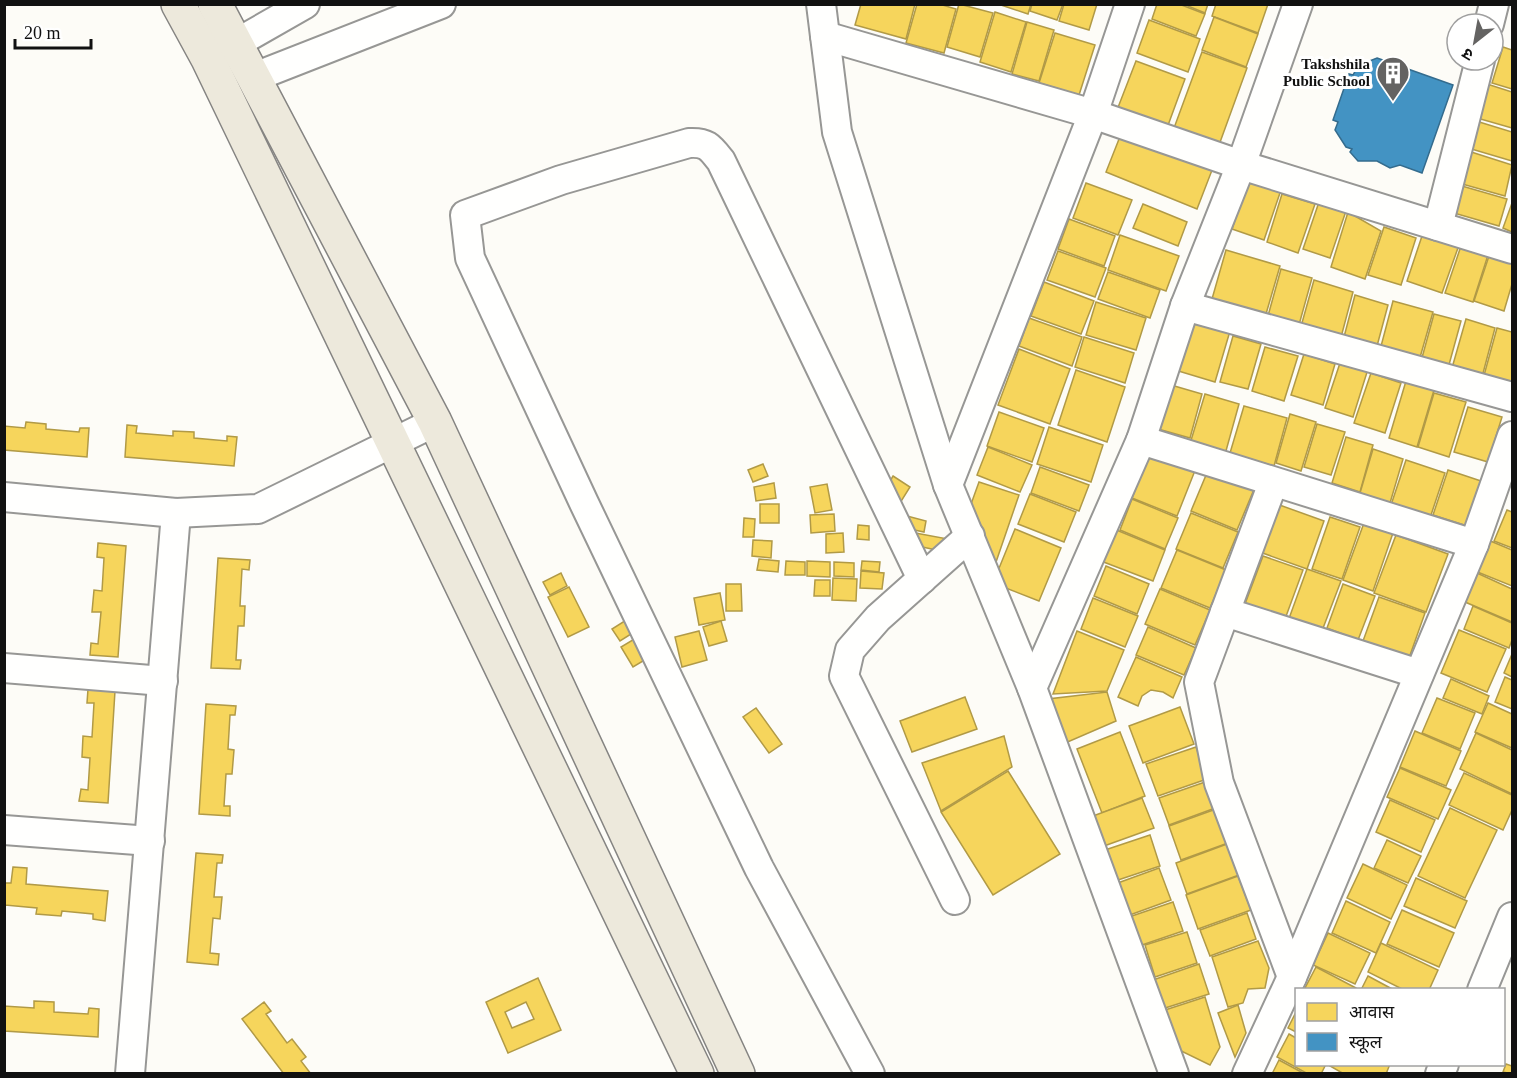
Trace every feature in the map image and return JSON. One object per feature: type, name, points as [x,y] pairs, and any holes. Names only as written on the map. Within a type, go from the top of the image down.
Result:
[{"type":"main road","points":[[178,4],[222,52],[252,78],[435,422],[734,1065]]},
{"type":"main road","points":[[215,4],[222,52],[394,443],[696,1073]]},
{"type":"street","points":[[252,78],[441,4]]},
{"type":"street","points":[[821,4],[837,132],[948,485],[1032,688],[1174,1074]]},
{"type":"street","points":[[948,485],[1093,114],[1130,4]]},
{"type":"street","points":[[1032,688],[1141,440],[1185,306],[1241,165],[1298,4]]},
{"type":"street","points":[[222,52],[292,8]]},
{"type":"street","points":[[825,36],[1093,114],[1241,165],[1512,249]]},
{"type":"street","points":[[1438,226],[1477,72]]},
{"type":"street","points":[[870,1074],[759,868],[574,482],[470,258],[465,216],[561,180],[689,143],[701,142],[711,147],[721,161],[922,579]]},
{"type":"street","points":[[1185,306],[1512,397]]},
{"type":"street","points":[[4,497],[176,513],[258,509],[435,422]]},
{"type":"street","points":[[1247,1074],[1292,977],[1474,544],[1512,436]]},
{"type":"street","points":[[1141,440],[1474,544]]},
{"type":"street","points":[[1273,483],[1199,682],[1219,783],[1292,977]]},
{"type":"street","points":[[130,1074],[176,513]]},
{"type":"street","points":[[955,900],[844,676],[850,650],[878,618],[970,536]]},
{"type":"street","points":[[1225,612],[1419,674]]},
{"type":"street","points":[[4,668],[164,681]]},
{"type":"street","points":[[4,830],[150,842]]},
{"type":"street","points":[[1483,988],[1512,917]]},
{"type":"street","points":[[696,1073],[734,1065]]},
{"type":"building: आवास","points":[[861,4],[915,4],[906,39],[855,25]]},
{"type":"building: आवास","points":[[917,4],[939,4],[956,9],[944,53],[906,43]]},
{"type":"building: आवास","points":[[959,4],[993,13],[980,57],[947,47]]},
{"type":"building: आवास","points":[[998,4],[1031,4],[1028,14]]},
{"type":"building: आवास","points":[[1032,4],[1063,4],[1057,20],[1030,11]]},
{"type":"building: आवास","points":[[1064,4],[1097,4],[1089,30],[1059,21]]},
{"type":"building: आवास","points":[[1157,4],[1179,4],[1205,14],[1196,36],[1152,19]]},
{"type":"building: आवास","points":[[1183,4],[1208,4],[1205,13]]},
{"type":"building: आवास","points":[[1216,4],[1268,4],[1258,33],[1212,16]]},
{"type":"building: आवास","points":[[995,12],[1026,22],[1011,72],[980,62]]},
{"type":"building: आवास","points":[[1214,17],[1258,34],[1246,67],[1202,50]]},
{"type":"building: आवास","points":[[1149,20],[1200,39],[1188,72],[1137,53]]},
{"type":"building: आवास","points":[[1027,22],[1054,30],[1039,81],[1012,74]]},
{"type":"building: आवास","points":[[1055,33],[1095,45],[1079,95],[1039,83]]},
{"type":"building: आवास","points":[[1505,48],[1512,50],[1512,89],[1492,83],[1495,72],[1505,72]]},
{"type":"building: आवास","points":[[1202,52],[1247,68],[1219,145],[1174,128]]},
{"type":"building: आवास","points":[[1136,61],[1185,79],[1167,128],[1117,110]]},
{"type":"building: आवास","points":[[1487,84],[1512,92],[1512,128],[1477,118]]},
{"type":"building: आवास","points":[[1476,121],[1512,132],[1512,161],[1468,148]]},
{"type":"building: आवास","points":[[1123,129],[1214,165],[1197,209],[1106,172]]},
{"type":"building: आवास","points":[[1465,150],[1512,165],[1505,196],[1455,182]]},
{"type":"building: आवास","points":[[1251,173],[1283,184],[1264,240],[1232,229]]},
{"type":"building: आवास","points":[[1086,183],[1132,200],[1118,235],[1073,218]]},
{"type":"building: आवास","points":[[1455,184],[1507,199],[1499,226],[1447,211]]},
{"type":"building: आवास","points":[[1282,194],[1315,204],[1298,253],[1267,242]]},
{"type":"building: आवास","points":[[1319,202],[1346,211],[1330,258],[1303,249]]},
{"type":"building: आवास","points":[[1512,203],[1512,232],[1503,228]]},
{"type":"building: आवास","points":[[1143,204],[1187,222],[1178,246],[1133,228]]},
{"type":"building: आवास","points":[[1348,212],[1381,231],[1365,279],[1331,267]]},
{"type":"building: आवास","points":[[1069,219],[1115,236],[1104,266],[1058,249]]},
{"type":"building: आवास","points":[[1384,227],[1416,238],[1401,285],[1368,275]]},
{"type":"building: आवास","points":[[1423,233],[1459,245],[1442,293],[1407,281]]},
{"type":"building: आवास","points":[[1120,235],[1179,256],[1166,291],[1108,270]]},
{"type":"building: आवास","points":[[1461,246],[1488,255],[1473,302],[1445,293]]},
{"type":"building: आवास","points":[[1226,250],[1280,266],[1266,314],[1212,299]]},
{"type":"building: आवास","points":[[1058,251],[1106,268],[1095,297],[1047,280]]},
{"type":"building: आवास","points":[[1490,253],[1512,261],[1512,284],[1504,311],[1474,301]]},
{"type":"building: आवास","points":[[1281,269],[1312,278],[1297,332],[1266,323]]},
{"type":"building: आवास","points":[[1108,272],[1160,290],[1150,318],[1098,299]]},
{"type":"building: आवास","points":[[1314,280],[1353,292],[1340,341],[1300,330]]},
{"type":"building: आवास","points":[[1044,282],[1094,301],[1081,334],[1031,316]]},
{"type":"building: आवास","points":[[1355,295],[1388,305],[1377,346],[1344,337]]},
{"type":"building: आवास","points":[[1393,301],[1433,312],[1419,361],[1380,350]]},
{"type":"building: आवास","points":[[1096,302],[1146,318],[1136,350],[1086,335]]},
{"type":"building: आवास","points":[[1434,314],[1461,321],[1447,372],[1420,365]]},
{"type":"building: आवास","points":[[1029,318],[1082,337],[1072,366],[1019,346]]},
{"type":"building: आवास","points":[[1466,319],[1495,328],[1482,377],[1452,368]]},
{"type":"building: आवास","points":[[1189,320],[1230,331],[1215,382],[1175,370]]},
{"type":"building: आवास","points":[[1497,328],[1512,332],[1512,388],[1483,379]]},
{"type":"building: आवास","points":[[1233,336],[1261,344],[1248,389],[1220,382]]},
{"type":"building: आवास","points":[[1084,337],[1134,353],[1125,383],[1075,367]]},
{"type":"building: आवास","points":[[1265,347],[1298,356],[1284,401],[1252,391]]},
{"type":"building: आवास","points":[[1019,349],[1070,369],[1050,424],[998,405]]},
{"type":"building: आवास","points":[[1304,354],[1335,364],[1323,405],[1291,395]]},
{"type":"building: आवास","points":[[1341,360],[1368,369],[1353,417],[1325,408]]},
{"type":"building: आवास","points":[[1076,370],[1125,387],[1107,442],[1058,425]]},
{"type":"building: आवास","points":[[1371,373],[1401,383],[1385,433],[1354,423]]},
{"type":"building: आवास","points":[[1406,381],[1434,390],[1417,447],[1389,438]]},
{"type":"building: आवास","points":[[1171,385],[1202,394],[1190,438],[1158,429]]},
{"type":"building: आवास","points":[[1434,393],[1466,402],[1449,457],[1418,447]]},
{"type":"building: आवास","points":[[1205,394],[1239,404],[1224,458],[1189,447]]},
{"type":"building: आवास","points":[[1244,406],[1287,418],[1274,466],[1230,453]]},
{"type":"building: आवास","points":[[1468,407],[1502,417],[1488,462],[1454,452]]},
{"type":"building: आवास","points":[[999,412],[1044,428],[1032,462],[987,446]]},
{"type":"building: आवास","points":[[1290,414],[1316,422],[1301,471],[1276,463]]},
{"type":"building: आवास","points":[[26,422],[46,424],[46,429],[79,432],[80,428],[89,428],[87,457],[4,450],[4,426],[25,428]]},
{"type":"building: आवास","points":[[1317,424],[1345,432],[1331,475],[1304,467]]},
{"type":"building: आवास","points":[[127,425],[137,426],[136,433],[173,436],[173,431],[194,432],[194,438],[227,441],[227,436],[237,437],[234,466],[125,457]]},
{"type":"building: आवास","points":[[1049,427],[1103,445],[1091,482],[1037,464]]},
{"type":"building: आवास","points":[[1346,437],[1373,445],[1360,492],[1332,483]]},
{"type":"building: आवास","points":[[988,447],[1032,465],[1020,492],[977,475]]},
{"type":"building: आवास","points":[[1373,449],[1403,459],[1390,503],[1360,493]]},
{"type":"building: आवास","points":[[1151,450],[1196,468],[1177,516],[1132,498]]},
{"type":"building: आवास","points":[[1406,460],[1445,473],[1430,518],[1391,505]]},
{"type":"building: आवास","points":[[763,464],[768,476],[753,482],[748,470]]},
{"type":"building: आवास","points":[[1040,467],[1089,485],[1079,511],[1031,493]]},
{"type":"building: आवास","points":[[1209,468],[1255,487],[1237,530],[1191,511]]},
{"type":"building: आवास","points":[[1448,470],[1481,481],[1467,526],[1433,515]]},
{"type":"building: आवास","points":[[893,476],[910,487],[900,503],[883,493]]},
{"type":"building: आवास","points":[[979,482],[1019,495],[996,562],[966,518]]},
{"type":"building: आवास","points":[[774,483],[776,498],[756,501],[754,487]]},
{"type":"building: आवास","points":[[827,484],[832,510],[815,513],[810,487]]},
{"type":"building: आवास","points":[[1030,494],[1076,512],[1064,542],[1018,524]]},
{"type":"building: आवास","points":[[1132,499],[1178,518],[1165,549],[1120,530]]},
{"type":"building: आवास","points":[[1274,503],[1324,521],[1307,569],[1257,551]]},
{"type":"building: आवास","points":[[760,504],[779,504],[779,523],[760,523]]},
{"type":"building: आवास","points":[[1507,510],[1512,512],[1512,548],[1494,541]]},
{"type":"building: आवास","points":[[1191,513],[1238,532],[1223,568],[1176,549]]},
{"type":"building: आवास","points":[[834,514],[835,531],[811,533],[810,515]]},
{"type":"building: आवास","points":[[907,516],[926,521],[924,532],[905,528]]},
{"type":"building: आवास","points":[[1330,517],[1360,527],[1342,579],[1312,569]]},
{"type":"building: आवास","points":[[744,518],[755,519],[754,537],[743,537]]},
{"type":"building: आवास","points":[[1364,523],[1393,533],[1373,591],[1343,580]]},
{"type":"building: आवास","points":[[858,525],[869,526],[869,540],[857,539]]},
{"type":"building: आवास","points":[[1015,529],[1061,548],[1039,601],[993,583]]},
{"type":"building: आवास","points":[[1114,529],[1165,550],[1153,581],[1101,561]]},
{"type":"building: आवास","points":[[910,532],[948,539],[946,552],[908,544]]},
{"type":"building: आवास","points":[[843,533],[844,552],[826,553],[826,534]]},
{"type":"building: आवास","points":[[1396,535],[1448,554],[1426,612],[1374,593]]},
{"type":"building: आवास","points":[[753,540],[772,541],[771,558],[752,556]]},
{"type":"building: आवास","points":[[1488,540],[1512,550],[1512,586],[1475,571]]},
{"type":"building: आवास","points":[[98,543],[126,546],[118,657],[90,655],[91,643],[98,644],[101,612],[92,612],[94,590],[102,591],[104,558],[97,557]]},
{"type":"building: आवास","points":[[1177,550],[1226,570],[1210,608],[1161,588]]},
{"type":"building: आवास","points":[[1263,556],[1303,570],[1285,619],[1245,604]]},
{"type":"building: आवास","points":[[218,558],[250,560],[249,570],[242,569],[240,606],[245,606],[244,626],[238,626],[236,660],[241,660],[240,669],[211,668]]},
{"type":"building: आवास","points":[[759,559],[779,561],[778,572],[757,570]]},
{"type":"building: आवास","points":[[786,561],[805,562],[805,575],[785,575]]},
{"type":"building: आवास","points":[[807,561],[830,562],[830,577],[807,576]]},
{"type":"building: आवास","points":[[862,561],[880,562],[879,572],[861,570]]},
{"type":"building: आवास","points":[[834,562],[854,563],[854,577],[834,576]]},
{"type":"building: आवास","points":[[1106,566],[1149,584],[1137,614],[1094,596]]},
{"type":"building: आवास","points":[[1307,569],[1341,581],[1320,636],[1287,624]]},
{"type":"building: आवास","points":[[861,571],[884,573],[882,589],[860,588]]},
{"type":"building: आवास","points":[[561,573],[567,586],[550,595],[543,582]]},
{"type":"building: आवास","points":[[1477,573],[1512,589],[1512,622],[1465,602]]},
{"type":"building: आवास","points":[[833,578],[857,579],[856,601],[832,600]]},
{"type":"building: आवास","points":[[815,580],[830,580],[830,596],[814,596]]},
{"type":"building: आवास","points":[[726,584],[741,584],[742,611],[726,611]]},
{"type":"building: आवास","points":[[1343,584],[1375,596],[1358,640],[1327,628]]},
{"type":"building: आवास","points":[[569,587],[589,627],[568,637],[548,597]]},
{"type":"building: आवास","points":[[1160,589],[1210,610],[1195,645],[1145,624]]},
{"type":"building: आवास","points":[[720,593],[725,620],[699,625],[694,598]]},
{"type":"building: आवास","points":[[1379,597],[1425,613],[1409,658],[1363,641]]},
{"type":"building: आवास","points":[[1093,598],[1138,616],[1125,647],[1081,629]]},
{"type":"building: आवास","points":[[1473,606],[1512,623],[1512,640],[1509,648],[1464,629]]},
{"type":"building: आवास","points":[[631,617],[639,629],[620,641],[612,629]]},
{"type":"building: आवास","points":[[721,621],[727,641],[709,646],[703,627]]},
{"type":"building: आवास","points":[[1148,627],[1196,648],[1184,675],[1136,655]]},
{"type":"building: आवास","points":[[1459,630],[1506,649],[1487,692],[1441,673]]},
{"type":"building: आवास","points":[[699,631],[707,660],[682,667],[675,637]]},
{"type":"building: आवास","points":[[1077,631],[1124,650],[1107,691],[1053,694]]},
{"type":"building: आवास","points":[[641,635],[653,655],[633,667],[621,647]]},
{"type":"building: आवास","points":[[1512,654],[1512,677],[1504,673]]},
{"type":"building: आवास","points":[[1136,657],[1182,677],[1173,698],[1163,692],[1151,690],[1142,696],[1138,706],[1118,697]]},
{"type":"building: आवास","points":[[1505,677],[1512,680],[1512,709],[1495,702]]},
{"type":"building: आवास","points":[[1451,679],[1489,696],[1482,714],[1443,698]]},
{"type":"building: आवास","points":[[88,689],[115,691],[108,803],[79,801],[81,789],[88,790],[90,758],[82,757],[83,736],[92,737],[94,703],[87,703]]},
{"type":"building: आवास","points":[[1107,692],[1116,721],[1063,744],[1048,699]]},
{"type":"building: आवास","points":[[965,697],[977,729],[912,752],[900,721]]},
{"type":"building: आवास","points":[[1437,698],[1475,713],[1460,749],[1422,733]]},
{"type":"building: आवास","points":[[1488,703],[1512,714],[1512,748],[1475,732]]},
{"type":"building: आवास","points":[[206,704],[236,706],[235,715],[230,715],[228,749],[234,750],[232,774],[226,774],[224,806],[230,806],[230,816],[199,814]]},
{"type":"building: आवास","points":[[1180,707],[1194,744],[1143,763],[1129,726]]},
{"type":"building: आवास","points":[[756,708],[782,744],[769,753],[743,717]]},
{"type":"building: आवास","points":[[1415,731],[1461,751],[1446,786],[1400,767]]},
{"type":"building: आवास","points":[[1120,732],[1145,796],[1102,813],[1077,749]]},
{"type":"building: आवास","points":[[1476,733],[1512,750],[1512,794],[1460,769]]},
{"type":"building: आवास","points":[[1004,736],[1012,767],[941,811],[922,763]]},
{"type":"building: आवास","points":[[1196,747],[1207,779],[1158,796],[1146,764]]},
{"type":"building: आवास","points":[[1400,768],[1451,790],[1438,819],[1387,797]]},
{"type":"building: आवास","points":[[1008,771],[1060,854],[993,895],[941,812]]},
{"type":"building: आवास","points":[[1464,773],[1512,795],[1512,810],[1503,830],[1449,805]]},
{"type":"building: आवास","points":[[1208,781],[1218,807],[1169,825],[1159,798]]},
{"type":"building: आवास","points":[[1142,798],[1154,828],[1104,846],[1093,816]]},
{"type":"building: आवास","points":[[1390,800],[1435,820],[1421,852],[1376,832]]},
{"type":"building: आवास","points":[[1450,808],[1497,830],[1465,898],[1418,876]]},
{"type":"building: आवास","points":[[1216,809],[1228,843],[1181,860],[1169,826]]},
{"type":"building: आवास","points":[[1150,835],[1160,866],[1109,883],[1099,852]]},
{"type":"building: आवास","points":[[1387,840],[1421,856],[1408,883],[1374,868]]},
{"type":"building: आवास","points":[[1227,844],[1239,875],[1187,894],[1176,863]]},
{"type":"building: आवास","points":[[196,853],[223,855],[222,863],[217,863],[214,897],[222,897],[220,919],[213,918],[210,953],[219,954],[218,965],[187,962]]},
{"type":"building: आवास","points":[[1363,864],[1407,885],[1391,919],[1347,898]]},
{"type":"building: आवास","points":[[13,867],[27,868],[26,884],[108,891],[105,921],[93,919],[93,914],[62,911],[61,916],[36,914],[37,908],[5,905],[4,910],[4,883],[11,883]]},
{"type":"building: आवास","points":[[1159,868],[1171,900],[1127,916],[1115,884]]},
{"type":"building: आवास","points":[[1238,876],[1251,910],[1198,929],[1186,895]]},
{"type":"building: आवास","points":[[1416,878],[1467,901],[1455,928],[1404,906]]},
{"type":"building: आवास","points":[[1346,901],[1390,922],[1376,953],[1332,933]]},
{"type":"building: आवास","points":[[1173,902],[1183,931],[1139,946],[1129,917]]},
{"type":"building: आवास","points":[[1402,910],[1454,933],[1439,967],[1387,944]]},
{"type":"building: आवास","points":[[1247,913],[1256,939],[1210,956],[1200,930]]},
{"type":"building: आवास","points":[[1187,932],[1197,963],[1155,977],[1145,945]]},
{"type":"building: आवास","points":[[1328,933],[1370,953],[1355,984],[1313,965]]},
{"type":"building: आवास","points":[[1258,941],[1269,968],[1265,988],[1248,989],[1243,1003],[1228,1007],[1212,957]]},
{"type":"building: आवास","points":[[1381,943],[1438,970],[1430,988],[1400,988],[1368,972]]},
{"type":"building: आवास","points":[[1199,964],[1209,994],[1162,1009],[1153,980]]},
{"type":"building: आवास","points":[[1316,967],[1356,988],[1305,988]]},
{"type":"building: आवास","points":[[1368,976],[1390,988],[1362,988]]},
{"type":"building: आवास","points":[[538,978],[561,1030],[508,1053],[486,1002]],"holes":[[[526,1002],[534,1019],[512,1028],[505,1012]]]},
{"type":"building: आवास","points":[[1205,997],[1220,1047],[1210,1065],[1175,1048],[1162,1011]]},
{"type":"building: आवास","points":[[34,1001],[54,1002],[54,1012],[88,1014],[89,1008],[99,1009],[98,1037],[4,1031],[4,1006],[34,1008]]},
{"type":"building: आवास","points":[[264,1002],[271,1011],[266,1014],[287,1043],[292,1039],[306,1057],[301,1061],[311,1074],[284,1074],[242,1019]]},
{"type":"building: आवास","points":[[1238,1005],[1246,1033],[1235,1057],[1218,1013]]},
{"type":"building: आवास","points":[[1295,1014],[1295,1032],[1288,1028]]},
{"type":"building: आवास","points":[[1289,1034],[1295,1037],[1295,1066],[1325,1066],[1321,1074],[1308,1074],[1277,1057]]},
{"type":"building: आवास","points":[[1279,1060],[1305,1074],[1272,1074]]},
{"type":"building: आवास","points":[[1506,1064],[1512,1066],[1512,1074],[1503,1072]]},
{"type":"building: आवास","points":[[1330,1066],[1389,1066],[1386,1074],[1344,1074]]},
{"type":"building: स्कूल","name":"Takshshila Public School","points":[[1377,58],[1453,85],[1422,173],[1400,165],[1390,168],[1377,161],[1358,161],[1350,152],[1352,149],[1346,147],[1335,130],[1338,122],[1333,120],[1349,74],[1353,75],[1359,65]]},
{"type":"place","name":"Takshshila Public School","points":[[1393,102]]}]
